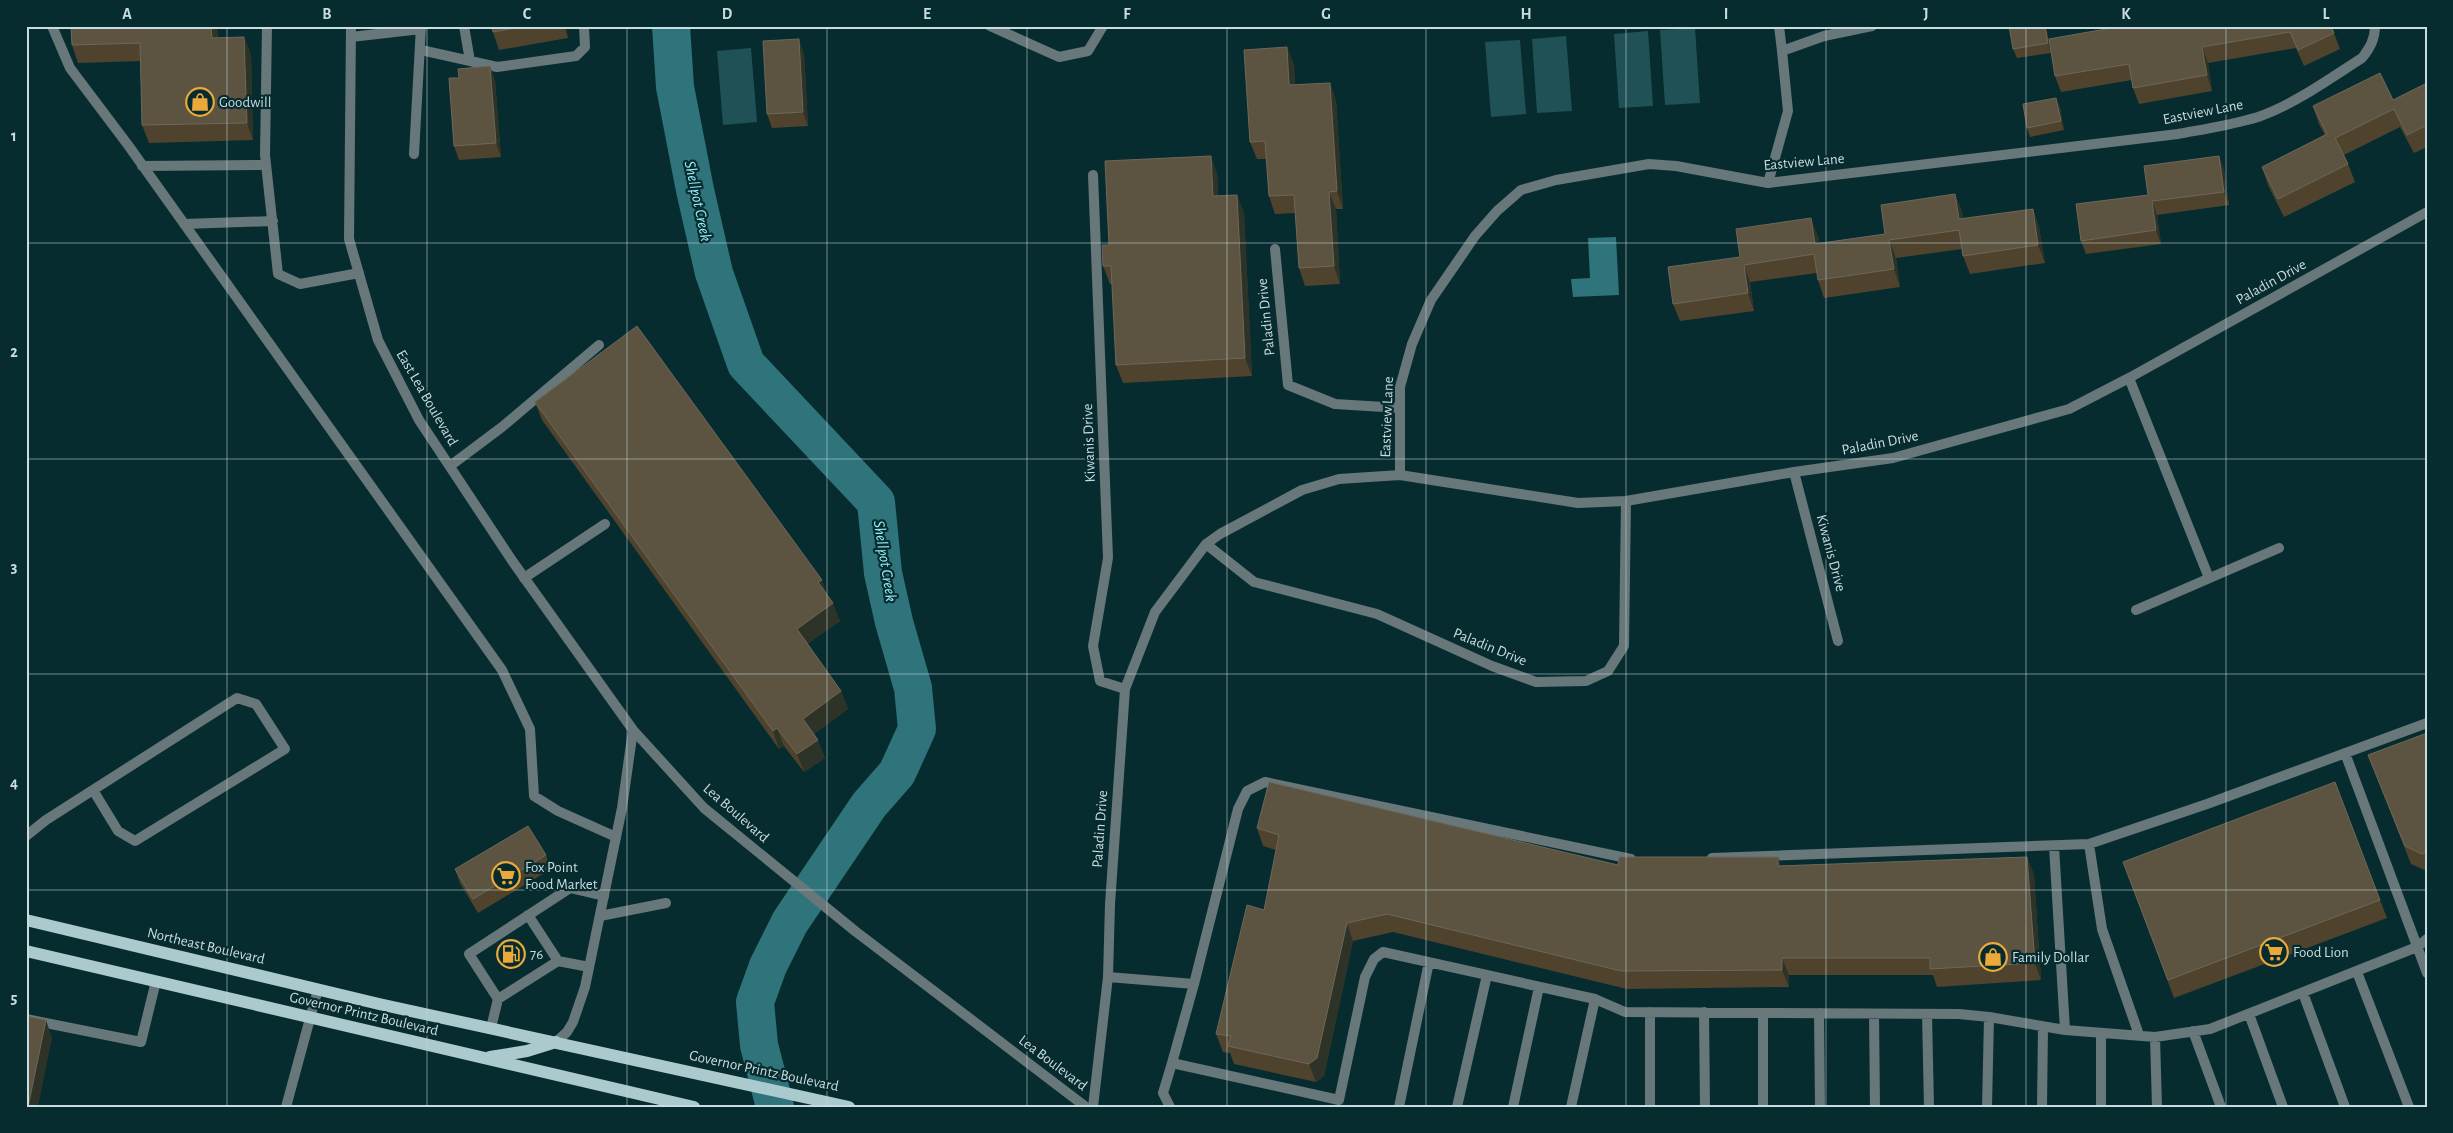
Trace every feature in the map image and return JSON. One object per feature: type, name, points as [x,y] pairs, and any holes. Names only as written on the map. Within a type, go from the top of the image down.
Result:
[{"type":"main road","name":"Northeast Boulevard","points":[[26,920],[379,1004]]},
{"type":"main road","name":"Governor Printz Boulevard","points":[[26,951],[694,1107]]},
{"type":"main road","name":"Governor Printz Boulevard","points":[[379,1004],[849,1107]]},
{"type":"main road","points":[[483,1058],[527,1051],[556,1042]]},
{"type":"street","points":[[52,26],[70,68],[184,224],[502,670],[530,729],[534,796],[558,811],[616,837]]},
{"type":"street","points":[[267,26],[266,165],[278,274],[300,284],[359,273]]},
{"type":"street","points":[[464,26],[470,61]]},
{"type":"street","points":[[421,50],[497,67],[576,56],[585,46],[584,26]]},
{"type":"street","points":[[990,26],[1059,57],[1088,52],[1103,26]]},
{"type":"street","points":[[1768,183],[1788,111],[1779,26]]},
{"type":"street","points":[[1782,51],[1824,36],[1872,26]]},
{"type":"street","name":"Eastview Lane","points":[[1400,475],[1400,387],[1407,356],[1431,300],[1475,236],[1496,211],[1522,190],[1556,180],[1649,164],[1676,166],[1768,183],[2178,134],[2223,126],[2259,116],[2285,104],[2362,58],[2370,47],[2375,34],[2375,26]]},
{"type":"street","points":[[351,32],[421,27],[414,154]]},
{"type":"street","name":"East Lea Boulevard","points":[[351,32],[349,239],[378,340],[419,420],[524,578],[633,730]]},
{"type":"street","points":[[142,166],[266,165]]},
{"type":"street","name":"Kiwanis Drive","points":[[1093,174],[1108,558],[1093,646],[1100,681],[1125,688]]},
{"type":"street","name":"Paladin Drive","points":[[1093,1107],[1108,976],[1110,904],[1125,688],[1155,612],[1206,544],[1220,534],[1302,490],[1339,479],[1400,475],[1578,503],[1626,501],[1794,472],[1893,458],[2069,409],[2129,378],[2427,212]]},
{"type":"street","points":[[184,224],[273,221]]},
{"type":"street","name":"Paladin Drive","points":[[1274,249],[1288,385],[1335,404],[1400,408]]},
{"type":"street","points":[[450,466],[502,427],[599,345]]},
{"type":"street","points":[[2129,378],[2209,578]]},
{"type":"street","name":"Kiwanis Drive","points":[[1794,472],[1838,641]]},
{"type":"street","name":"Paladin Drive","points":[[1206,544],[1254,582],[1377,614],[1492,666],[1536,682],[1586,681],[1608,671],[1624,646],[1626,501]]},
{"type":"street","points":[[524,578],[605,524]]},
{"type":"street","points":[[2136,610],[2279,548]]},
{"type":"street","points":[[26,836],[46,820],[237,698],[256,704],[284,749],[135,842],[118,831],[93,790]]},
{"type":"street","points":[[1705,858],[2089,844],[2427,723]]},
{"type":"street","points":[[556,1042],[573,1022],[589,967],[616,837],[633,730]]},
{"type":"street","name":"Lea Boulevard","points":[[633,730],[704,808],[855,931],[1086,1107]]},
{"type":"street","points":[[2345,753],[2427,973]]},
{"type":"street","points":[[1170,1107],[1163,1092],[1194,984],[1238,810],[1247,790],[1265,782],[1635,860],[1645,860]]},
{"type":"street","points":[[2089,844],[2102,929],[2139,1035]]},
{"type":"street","points":[[2054,846],[2065,1030]]},
{"type":"street","points":[[498,999],[469,954],[501,938],[528,915],[570,888],[604,896]]},
{"type":"street","points":[[600,916],[666,903]]},
{"type":"street","points":[[528,915],[558,961]]},
{"type":"street","points":[[1172,1063],[1338,1103],[1365,977],[1374,959],[1382,952],[1595,999],[1625,1012],[1928,1014],[1988,1017],[2065,1030],[2155,1037],[2210,1028],[2357,972],[2417,947],[2427,939]]},
{"type":"street","points":[[490,1028],[498,999],[527,977],[558,961],[589,967]]},
{"type":"street","points":[[1399,1107],[1429,962]]},
{"type":"street","points":[[2357,972],[2409,1107]]},
{"type":"street","points":[[1457,1107],[1487,975]]},
{"type":"street","points":[[1108,976],[1194,984]]},
{"type":"street","points":[[26,1019],[141,1042],[156,981]]},
{"type":"street","points":[[1513,1107],[1539,987]]},
{"type":"street","points":[[286,1107],[318,989]]},
{"type":"street","points":[[2303,993],[2345,1107]]},
{"type":"street","points":[[1571,1107],[1595,999]]},
{"type":"street","points":[[1650,1012],[1650,1107]]},
{"type":"street","points":[[1704,1012],[1705,1107]]},
{"type":"street","points":[[1763,1013],[1763,1107]]},
{"type":"street","points":[[1819,1013],[1820,1107]]},
{"type":"street","points":[[1874,1014],[1875,1107]]},
{"type":"street","points":[[1928,1014],[1929,1107]]},
{"type":"street","points":[[2248,1014],[2283,1107]]},
{"type":"street","points":[[1987,1107],[1988,1017]]},
{"type":"street","points":[[2042,1107],[2043,1027]]},
{"type":"street","points":[[2193,1031],[2221,1107]]},
{"type":"street","points":[[2101,1033],[2101,1107]]},
{"type":"street","points":[[2155,1037],[2157,1107]]},
{"type":"shaded area","points":[[1695,28],[1700,103],[1665,105],[1660,30]]},
{"type":"shaded area","points":[[1648,31],[1653,106],[1619,108],[1614,34]]},
{"type":"shaded area","points":[[1566,36],[1572,111],[1537,113],[1532,39]]},
{"type":"shaded area","points":[[1520,40],[1526,114],[1491,117],[1485,42]]},
{"type":"shaded area","points":[[751,48],[757,122],[723,125],[717,51]]},
{"type":"shaded area","points":[[1616,237],[1619,295],[1573,297],[1571,279],[1590,278],[1588,238]]},
{"type":"building","name":"Goodwill","points":[[71,26],[211,26],[212,38],[244,37],[247,123],[142,125],[140,43],[72,45]]},
{"type":"building","points":[[492,26],[526,26],[493,32]]},
{"type":"building","points":[[2009,26],[2045,26],[2048,43],[2013,49]]},
{"type":"building","points":[[2123,26],[2331,26],[2334,33],[2298,50],[2290,32],[2202,47],[2207,75],[2133,88],[2129,64],[2055,76],[2049,39]]},
{"type":"building","points":[[799,39],[803,112],[767,114],[763,41]]},
{"type":"building","points":[[1287,47],[1289,85],[1330,83],[1337,191],[1329,192],[1334,266],[1299,268],[1294,195],[1269,196],[1265,141],[1250,142],[1244,50]]},
{"type":"building","points":[[490,66],[496,143],[454,146],[449,78],[459,78],[458,69]]},
{"type":"building","points":[[2380,73],[2393,100],[2427,83],[2427,125],[2407,135],[2394,109],[2335,138],[2348,164],[2278,199],[2262,167],[2327,134],[2313,106]]},
{"type":"building","points":[[2056,98],[2061,121],[2027,128],[2023,104]]},
{"type":"building","points":[[1211,156],[1213,196],[1237,195],[1245,358],[1116,365],[1111,266],[1103,266],[1102,245],[1109,245],[1105,161]]},
{"type":"building","points":[[2219,156],[2224,192],[2152,201],[2156,230],[2081,241],[2076,204],[2148,195],[2144,166]]},
{"type":"building","points":[[1955,194],[1959,219],[2033,209],[2038,245],[1963,256],[1959,230],[1889,240],[1894,269],[1818,280],[1814,254],[1744,265],[1748,293],[1673,304],[1668,267],[1740,257],[1736,229],[1811,218],[1815,244],[1885,234],[1881,205]]},
{"type":"building","points":[[637,326],[822,580],[818,582],[833,603],[797,629],[841,691],[803,719],[818,740],[797,754],[777,728],[773,731],[535,402]]},
{"type":"building","points":[[2427,733],[2427,852],[2422,854],[2405,846],[2368,755]]},
{"type":"building","points":[[1269,782],[1618,865],[1619,857],[1778,857],[1778,866],[2027,857],[2035,963],[1930,969],[1930,958],[1782,958],[1782,970],[1621,971],[1387,914],[1347,923],[1317,1058],[1309,1064],[1228,1046],[1231,1036],[1216,1034],[1247,905],[1264,910],[1279,835],[1257,828]]},
{"type":"building","points":[[2335,782],[2380,900],[2168,980],[2123,862]]},
{"type":"building","points":[[528,826],[546,855],[473,899],[455,869]]},
{"type":"building","points":[[26,1016],[46,1020],[28,1107],[26,1107]]},
{"type":"waterway","name":"Shellpot Creek","points":[[671,26],[675,87],[695,190],[714,273],[746,364],[876,502],[883,573],[894,622],[913,688],[917,729],[897,773],[869,805],[790,922],[768,966],[755,1002],[759,1045],[775,1107]]},
{"type":"place","name":"Goodwill","points":[[200,102]]},
{"type":"place","name":"Fox Point Food Market","points":[[506,876]]},
{"type":"place","name":"Food Lion","points":[[2274,952]]},
{"type":"place","name":"76","points":[[511,954]]},
{"type":"place","name":"Family Dollar","points":[[1993,957]]}]
